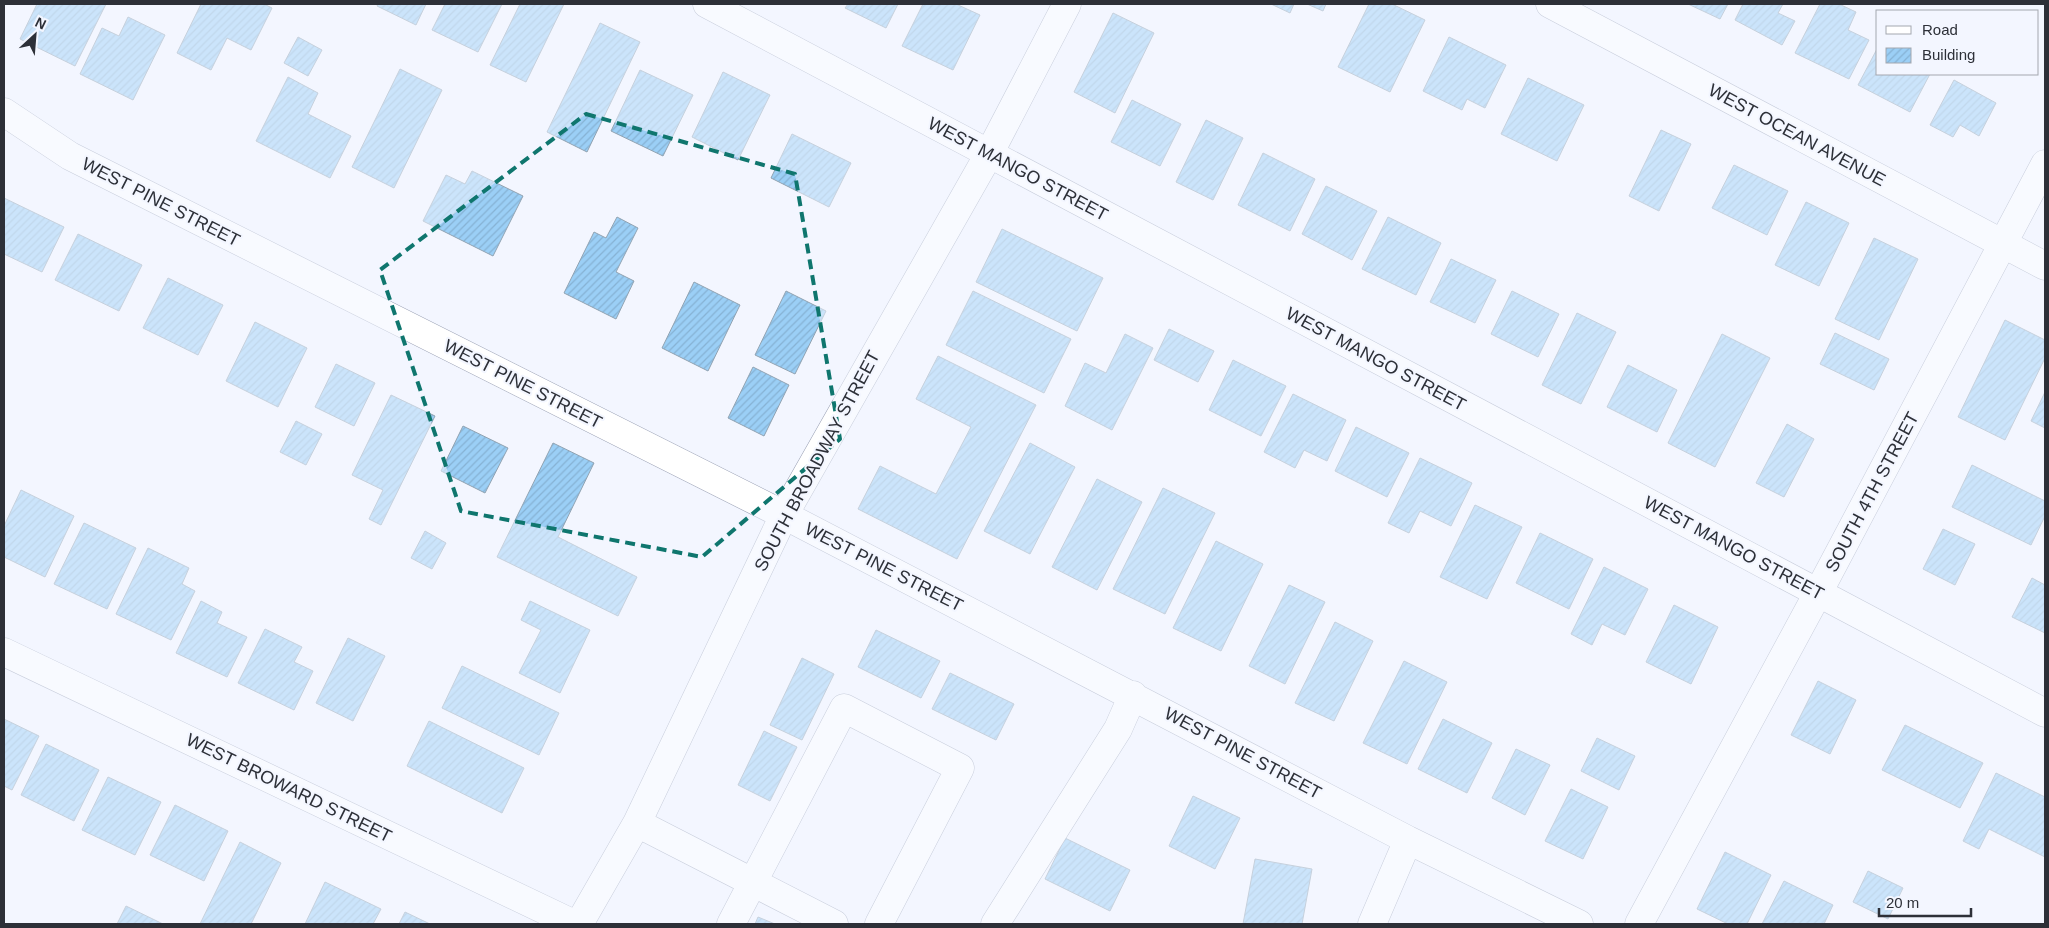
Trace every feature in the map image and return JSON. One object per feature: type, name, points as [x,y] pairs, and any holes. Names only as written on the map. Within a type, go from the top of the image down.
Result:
[{"type":"street","name":"WEST MANGO STREET","points":[[707,4],[2045,713]]},
{"type":"street","name":"SOUTH BROADWAY STREET","points":[[579,924],[637,823],[784,515],[989,154],[1068,4]]},
{"type":"street","name":"WEST OCEAN AVENUE","points":[[1550,4],[2045,266]]},
{"type":"street","name":"WEST PINE STREET","points":[[4,112],[70,156],[784,515],[1133,695],[1408,840],[1578,924]]},
{"type":"street","name":"SOUTH 4TH STREET","points":[[1639,924],[1818,593],[2045,164]]},
{"type":"street","name":"WEST BROWARD STREET","points":[[4,652],[574,924]]},
{"type":"street","points":[[995,924],[1118,729],[1133,695]]},
{"type":"street","points":[[731,924],[844,708],[960,768],[879,924]]},
{"type":"street","points":[[637,823],[834,924]]},
{"type":"street","points":[[1372,924],[1408,840]]},
{"type":"highlighted area","points":[[586,114],[795,174],[840,439],[702,557],[461,511],[380,270]]},
{"type":"building","points":[[37,4],[106,4],[75,66],[20,39]]},
{"type":"building","points":[[201,4],[264,4],[272,8],[251,50],[227,38],[211,70],[177,53]]},
{"type":"building","points":[[378,4],[426,4],[416,25],[377,6]]},
{"type":"building","points":[[445,4],[502,4],[478,52],[432,30]]},
{"type":"building","points":[[520,4],[564,4],[526,82],[490,65]]},
{"type":"building","points":[[848,4],[898,4],[886,28],[845,8]]},
{"type":"building","points":[[923,4],[956,4],[980,15],[953,70],[902,46]]},
{"type":"building","points":[[1271,4],[1294,4],[1290,13]]},
{"type":"building","points":[[1307,4],[1326,4],[1323,11]]},
{"type":"building","points":[[1369,4],[1392,4],[1425,20],[1390,92],[1338,67]]},
{"type":"building","points":[[1688,4],[1728,4],[1720,19]]},
{"type":"building","points":[[1743,4],[1783,4],[1778,13],[1795,21],[1782,45],[1735,20]]},
{"type":"building","points":[[1820,4],[1839,4],[1856,12],[1848,30],[1869,40],[1849,79],[1795,53]]},
{"type":"building","points":[[1113,13],[1154,33],[1115,113],[1074,92]]},
{"type":"building","points":[[128,17],[165,35],[133,100],[80,74],[102,28],[119,36]]},
{"type":"building","points":[[600,23],[640,42],[587,152],[547,132]]},
{"type":"building","points":[[298,37],[322,50],[308,76],[284,63]]},
{"type":"building","points":[[1449,37],[1506,65],[1485,108],[1467,99],[1462,110],[1423,91]]},
{"type":"building","points":[[1876,51],[1876,75],[1929,75],[1910,112],[1858,85]]},
{"type":"building","points":[[400,69],[442,90],[394,188],[352,167]]},
{"type":"building","points":[[640,70],[693,95],[663,156],[611,131]]},
{"type":"building","points":[[723,72],[770,95],[738,160],[692,137]]},
{"type":"building","points":[[288,77],[318,93],[308,114],[351,136],[330,178],[256,141]]},
{"type":"building","points":[[1528,78],[1584,105],[1557,161],[1501,134]]},
{"type":"building","points":[[1954,80],[1996,103],[1979,136],[1960,125],[1953,137],[1930,125]]},
{"type":"building","points":[[1132,100],[1181,124],[1160,166],[1111,142]]},
{"type":"building","points":[[1206,120],[1243,138],[1213,200],[1176,182]]},
{"type":"building","points":[[1661,130],[1691,144],[1659,211],[1629,196]]},
{"type":"building","points":[[792,134],[851,163],[829,207],[771,178]]},
{"type":"building","points":[[1263,153],[1315,179],[1290,231],[1238,205]]},
{"type":"building","points":[[1734,165],[1788,191],[1767,235],[1712,208]]},
{"type":"building","points":[[472,171],[523,196],[493,256],[423,221],[446,175],[465,184]]},
{"type":"building","points":[[1326,186],[1377,211],[1352,260],[1302,234]]},
{"type":"building","points":[[4,198],[64,227],[42,272],[4,254]]},
{"type":"building","points":[[1806,202],[1849,223],[1819,286],[1775,265]]},
{"type":"building","points":[[617,217],[638,228],[616,272],[634,281],[616,319],[564,293],[594,232],[606,238]]},
{"type":"building","points":[[1388,217],[1441,243],[1416,295],[1362,269]]},
{"type":"building","points":[[1002,229],[1103,278],[1077,331],[976,282]]},
{"type":"building","points":[[78,234],[142,265],[119,311],[55,280]]},
{"type":"building","points":[[1874,238],[1918,259],[1879,340],[1835,319]]},
{"type":"building","points":[[1451,259],[1496,280],[1475,323],[1430,302]]},
{"type":"building","points":[[168,278],[223,305],[198,355],[143,328]]},
{"type":"building","points":[[694,282],[740,305],[708,371],[662,348]]},
{"type":"building","points":[[786,291],[826,311],[795,374],[755,355]]},
{"type":"building","points":[[973,291],[1071,339],[1044,393],[946,345]]},
{"type":"building","points":[[1512,291],[1559,314],[1538,357],[1491,334]]},
{"type":"building","points":[[1577,313],[1616,332],[1581,404],[1542,385]]},
{"type":"building","points":[[2005,320],[2045,340],[2045,358],[2005,440],[1958,417]]},
{"type":"building","points":[[255,322],[307,348],[278,407],[226,381]]},
{"type":"building","points":[[1169,329],[1214,351],[1198,382],[1154,360]]},
{"type":"building","points":[[1835,333],[1889,359],[1874,390],[1820,364]]},
{"type":"building","points":[[1125,334],[1153,348],[1112,430],[1065,406],[1085,363],[1106,373]]},
{"type":"building","points":[[1722,334],[1770,358],[1715,467],[1668,443]]},
{"type":"building","points":[[938,356],[1036,405],[957,559],[858,509],[880,466],[936,494],[971,427],[916,399]]},
{"type":"building","points":[[1233,360],[1286,386],[1261,436],[1209,410]]},
{"type":"building","points":[[336,364],[375,383],[354,426],[315,407]]},
{"type":"building","points":[[1628,365],[1677,390],[1657,432],[1607,407]]},
{"type":"building","points":[[753,367],[789,385],[764,436],[728,418]]},
{"type":"building","points":[[2045,392],[2045,428],[2031,421]]},
{"type":"building","points":[[1293,394],[1346,420],[1327,461],[1304,450],[1295,468],[1264,452]]},
{"type":"building","points":[[391,395],[435,416],[381,525],[369,519],[383,490],[352,475]]},
{"type":"building","points":[[296,421],[322,434],[306,465],[280,452]]},
{"type":"building","points":[[1787,424],[1814,439],[1784,497],[1756,483]]},
{"type":"building","points":[[463,426],[508,448],[485,493],[441,471]]},
{"type":"building","points":[[1356,427],[1409,453],[1387,497],[1335,471]]},
{"type":"building","points":[[553,443],[594,463],[558,537],[637,577],[618,616],[497,557]]},
{"type":"building","points":[[1030,443],[1075,467],[1030,554],[984,531]]},
{"type":"building","points":[[1420,458],[1472,483],[1451,526],[1420,511],[1409,533],[1388,523]]},
{"type":"building","points":[[1972,465],[2045,501],[2045,516],[2031,545],[1952,507]]},
{"type":"building","points":[[1097,479],[1142,502],[1097,590],[1052,567]]},
{"type":"building","points":[[1163,488],[1215,513],[1165,614],[1113,589]]},
{"type":"building","points":[[21,490],[74,516],[45,577],[4,557],[4,526]]},
{"type":"building","points":[[1475,505],[1522,527],[1487,599],[1440,577]]},
{"type":"building","points":[[84,523],[136,548],[107,609],[54,584]]},
{"type":"building","points":[[1943,529],[1975,544],[1955,585],[1923,569]]},
{"type":"building","points":[[425,531],[446,543],[432,569],[411,558]]},
{"type":"building","points":[[1540,533],[1593,559],[1569,609],[1516,583]]},
{"type":"building","points":[[1216,541],[1263,564],[1221,651],[1173,628]]},
{"type":"building","points":[[148,548],[189,568],[182,584],[195,591],[171,640],[116,614]]},
{"type":"building","points":[[1604,567],[1648,589],[1625,635],[1602,624],[1592,645],[1571,634]]},
{"type":"building","points":[[2032,578],[2045,585],[2045,633],[2012,617]]},
{"type":"building","points":[[1289,585],[1325,602],[1285,684],[1249,666]]},
{"type":"building","points":[[201,601],[222,612],[217,623],[247,637],[227,677],[176,653]]},
{"type":"building","points":[[530,601],[590,630],[560,693],[519,673],[541,630],[521,620]]},
{"type":"building","points":[[1674,605],[1718,627],[1691,684],[1646,662]]},
{"type":"building","points":[[1335,622],[1373,641],[1334,721],[1295,703]]},
{"type":"building","points":[[265,629],[302,647],[294,662],[313,671],[294,710],[238,683]]},
{"type":"building","points":[[876,630],[940,661],[921,698],[858,667]]},
{"type":"building","points":[[348,638],[385,656],[353,721],[316,703]]},
{"type":"building","points":[[802,658],[834,674],[802,740],[770,725]]},
{"type":"building","points":[[1404,661],[1447,682],[1407,764],[1363,743]]},
{"type":"building","points":[[462,666],[559,713],[539,755],[442,708]]},
{"type":"building","points":[[950,673],[1014,704],[996,740],[932,709]]},
{"type":"building","points":[[1818,681],[1856,700],[1830,754],[1791,735]]},
{"type":"building","points":[[4,719],[39,736],[12,790],[4,786]]},
{"type":"building","points":[[1443,719],[1492,743],[1467,793],[1418,769]]},
{"type":"building","points":[[429,721],[524,768],[502,813],[407,766]]},
{"type":"building","points":[[1905,725],[1983,763],[1960,808],[1882,770]]},
{"type":"building","points":[[764,731],[797,747],[770,801],[738,785]]},
{"type":"building","points":[[1597,738],[1635,756],[1619,790],[1581,771]]},
{"type":"building","points":[[46,744],[99,770],[74,821],[21,795]]},
{"type":"building","points":[[1516,749],[1550,765],[1525,815],[1492,798]]},
{"type":"building","points":[[1996,773],[2045,797],[2045,857],[1989,829],[1979,849],[1963,841]]},
{"type":"building","points":[[108,777],[161,802],[135,855],[82,830]]},
{"type":"building","points":[[1571,789],[1608,807],[1583,859],[1545,841]]},
{"type":"building","points":[[1193,796],[1240,818],[1215,869],[1169,846]]},
{"type":"building","points":[[175,805],[228,831],[204,881],[150,855]]},
{"type":"building","points":[[1065,838],[1130,870],[1110,911],[1045,879]]},
{"type":"building","points":[[240,842],[281,863],[251,924],[200,924]]},
{"type":"building","points":[[1725,852],[1771,875],[1747,924],[1728,924],[1697,909]]},
{"type":"building","points":[[1255,859],[1312,869],[1302,924],[1243,924]]},
{"type":"building","points":[[1868,871],[1903,888],[1888,919],[1853,902]]},
{"type":"building","points":[[1784,881],[1833,905],[1824,924],[1762,924]]},
{"type":"building","points":[[325,882],[381,909],[373,924],[305,924]]},
{"type":"building","points":[[126,906],[163,924],[117,924]]},
{"type":"building","points":[[405,912],[430,924],[399,924]]},
{"type":"building","points":[[758,917],[775,924],[755,924]]}]
